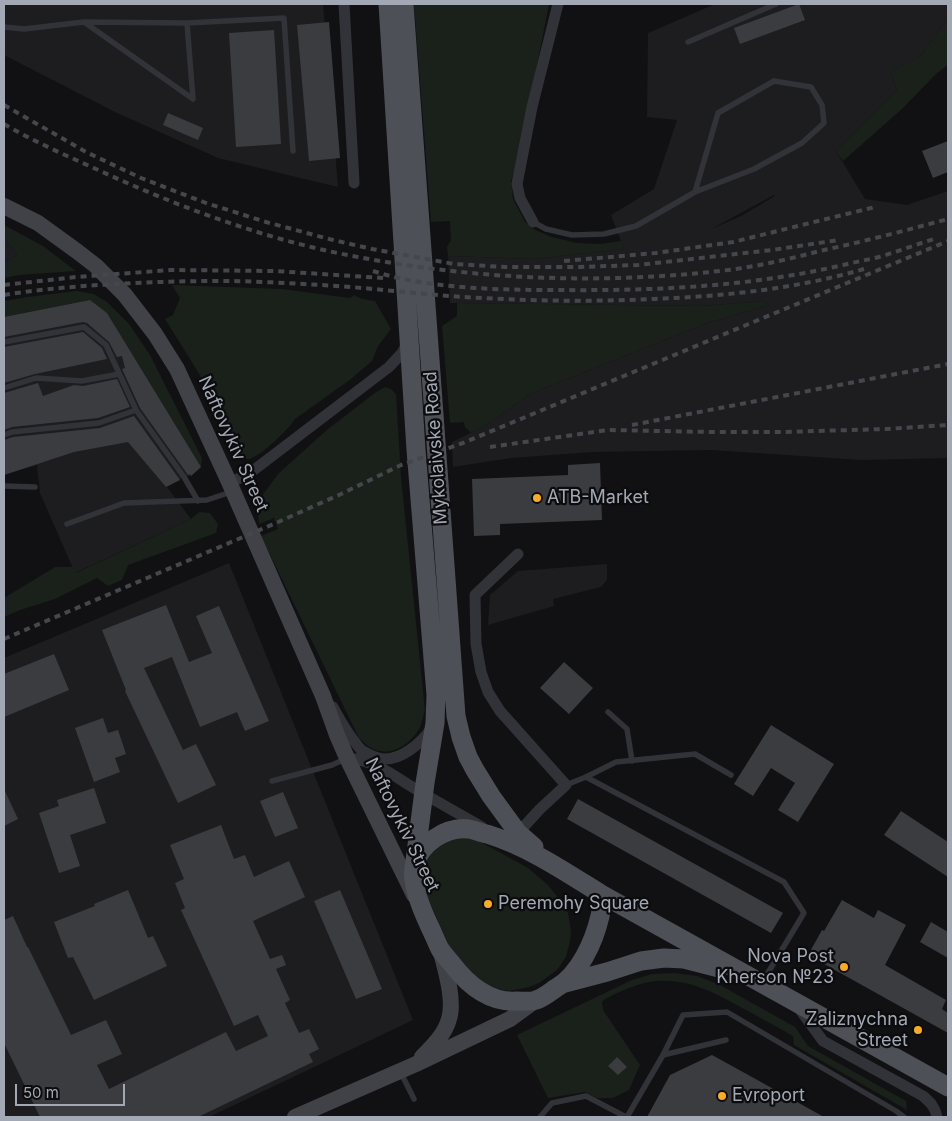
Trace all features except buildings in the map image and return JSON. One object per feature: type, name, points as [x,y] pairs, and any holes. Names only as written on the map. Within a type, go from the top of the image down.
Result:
[{"type":"main road","name":"Mykolaivske Road","points":[[388,4],[418,476],[436,695],[435,723],[423,794],[414,867]]},
{"type":"main road","name":"Mykolaivske Road","points":[[404,4],[456,716],[468,757],[512,837],[601,894]]},
{"type":"main road","points":[[512,837],[468,829],[448,832],[427,845],[414,867],[416,890],[422,910],[440,949],[461,976],[477,990],[495,999],[514,1002],[536,1000],[565,983],[641,961],[664,958],[684,959],[743,974]]},
{"type":"main road","points":[[565,983],[585,957],[594,937],[600,915],[601,894],[948,1088]]},
{"type":"street","points":[[344,4],[354,183]]},
{"type":"street","points":[[533,222],[520,198],[517,184],[532,107],[558,4]]},
{"type":"street","name":"Naftovykiv Street","points":[[4,206],[38,224],[96,266],[125,295],[155,334],[177,369],[231,486],[323,696],[338,736],[357,758],[374,764],[423,794],[512,837]]},
{"type":"street","points":[[231,486],[388,368],[402,353],[409,341]]},
{"type":"street","points":[[512,837],[566,785],[500,711],[488,692],[481,672],[476,644],[475,595],[518,554]]},
{"type":"street","points":[[354,754],[383,759],[394,758],[414,747],[425,737],[435,723]]},
{"type":"street","points":[[354,754],[374,764]]},
{"type":"street","name":"Naftovykiv Street","points":[[354,754],[397,861],[422,910]]},
{"type":"street","points":[[416,1064],[435,1044],[450,1018],[451,1002],[440,949]]},
{"type":"street","points":[[295,1117],[416,1064],[510,1019],[536,1000]]},
{"type":"street","points":[[794,1002],[823,1041],[923,1096],[931,1103],[937,1117]]},
{"type":"lane","points":[[688,42],[776,4]]},
{"type":"lane","points":[[4,27],[24,29],[84,22],[187,23],[284,18],[293,150]]},
{"type":"lane","points":[[84,22],[193,99],[187,23]]},
{"type":"lane","points":[[533,222],[546,229],[572,235],[604,234],[636,226],[694,192],[754,169],[802,143],[824,122],[822,104],[811,86],[774,81],[718,113],[694,192]]},
{"type":"lane","points":[[4,342],[84,327],[106,345],[136,410],[184,477],[198,500]]},
{"type":"lane","points":[[4,388],[36,378],[82,381],[119,374]]},
{"type":"lane","points":[[4,435],[12,432],[99,423],[136,410]]},
{"type":"lane","points":[[4,486],[35,487]]},
{"type":"lane","points":[[67,524],[124,503],[207,500],[231,486]]},
{"type":"lane","points":[[608,712],[627,729],[632,761]]},
{"type":"lane","points":[[272,781],[332,765],[354,754]]},
{"type":"lane","points":[[566,785],[616,762],[694,754],[731,775]]},
{"type":"lane","points":[[586,777],[784,882],[804,913],[762,984]]},
{"type":"lane","points":[[540,1117],[552,1103],[586,1096],[626,1117],[663,1055],[683,1015],[726,1012],[904,1117]]},
{"type":"lane","points":[[663,1055],[726,1040]]},
{"type":"lane","points":[[400,1071],[414,1099]]},
{"type":"shaded area","points":[[4,4],[323,4],[338,187],[218,158],[117,113],[4,55]]},
{"type":"shaded area","points":[[414,4],[549,4],[518,162],[511,181],[513,199],[525,222],[535,230],[552,237],[577,243],[600,244],[621,241],[624,249],[534,259],[448,256],[447,247],[451,240],[450,221],[431,222]]},
{"type":"shaded area","points":[[715,4],[948,4],[948,18],[920,57],[890,72],[897,90],[836,151],[865,199],[907,205],[948,191],[948,458],[861,460],[711,450],[593,452],[511,458],[453,467],[452,442],[483,427],[532,393],[707,323],[769,305],[764,301],[702,306],[450,303],[448,256],[534,259],[624,249],[611,215],[654,189],[677,120],[647,117],[648,33]],"holes":[[[775,196],[741,216],[711,229]]]},
{"type":"shaded area","points":[[948,18],[948,65],[843,161],[836,151],[897,90],[890,72],[920,57]]},
{"type":"shaded area","points":[[4,225],[43,246],[76,271],[19,275],[4,278],[4,262],[17,255],[4,237]]},
{"type":"shaded area","points":[[4,237],[17,255],[4,262]]},
{"type":"shaded area","points":[[172,285],[282,289],[350,298],[354,295],[362,299],[375,301],[391,329],[378,346],[372,361],[351,379],[295,419],[281,435],[260,453],[249,459],[237,457],[211,396],[165,319],[173,315],[180,298]]},
{"type":"shaded area","points":[[77,291],[94,294],[107,302],[129,324],[150,355],[202,458],[201,467],[107,313],[90,300],[4,317],[4,301]]},
{"type":"shaded area","points":[[90,300],[107,313],[201,467],[191,476],[184,477],[167,487],[191,519],[75,573],[40,493],[37,465],[4,475],[4,317]]},
{"type":"shaded area","points":[[764,301],[769,305],[707,323],[532,393],[483,427],[471,433],[465,427],[464,422],[450,423],[442,326],[457,316],[457,303],[702,306]]},
{"type":"shaded area","points":[[385,387],[391,389],[396,394],[401,477],[425,710],[420,727],[415,735],[405,745],[385,752],[371,748],[359,738],[261,536],[278,529],[274,518],[259,524],[258,513],[261,497],[279,473],[328,429]]},
{"type":"shaded area","points":[[199,512],[210,513],[218,524],[216,533],[128,565],[122,580],[108,586],[97,578],[55,599],[4,617],[4,598],[55,567],[73,567],[76,573],[191,519]]},
{"type":"shaded area","points":[[229,563],[413,1020],[209,1117],[4,1117],[4,658]]},
{"type":"shaded area","points":[[607,564],[607,580],[601,587],[553,599],[554,606],[488,625],[490,595],[518,571]]},
{"type":"shaded area","points":[[455,836],[470,836],[528,868],[547,884],[565,906],[571,931],[566,957],[557,970],[539,983],[509,991],[499,989],[479,981],[456,961],[426,894],[424,881],[424,868],[432,850],[441,842]]},
{"type":"shaded area","points":[[674,973],[697,976],[720,985],[795,1027],[808,1046],[906,1101],[907,1110],[794,1045],[793,1036],[735,1004],[703,988],[668,981],[636,985],[602,1002],[603,1010],[640,1065],[629,1090],[613,1098],[597,1098],[585,1092],[548,1098],[517,1035],[632,980],[652,974]]},
{"type":"railway","points":[[4,105],[86,152],[141,178],[206,203],[329,239],[454,264],[505,267],[638,265],[772,250],[839,240]]},
{"type":"railway","points":[[4,124],[49,148],[124,182],[239,226],[298,244],[377,261],[477,274],[527,277],[628,278],[728,270],[789,259],[948,219]]},
{"type":"railway","points":[[564,261],[656,253],[733,242],[875,207]]},
{"type":"railway","points":[[373,271],[399,278],[441,285],[518,290],[629,290],[701,286],[737,283],[808,272],[879,257],[937,238]]},
{"type":"railway","points":[[4,639],[276,523],[401,465],[463,443],[948,241]]},
{"type":"railway","points":[[4,295],[46,289],[102,285],[232,281],[336,286],[501,299],[628,300],[681,298],[760,290],[812,282],[864,269]]},
{"type":"railway","points":[[4,285],[76,277],[171,270],[275,271],[383,278]]},
{"type":"railway","points":[[632,425],[948,364]]},
{"type":"railway","points":[[490,447],[608,430],[782,432],[948,425]]},
{"type":"place","name":"ATB-Market","points":[[537,498]]},
{"type":"place","name":"Peremohy Square","points":[[488,904]]},
{"type":"place","name":"Nova Post Kherson №23","points":[[844,967]]},
{"type":"place","name":"Zaliznychna Street","points":[[918,1030]]},
{"type":"place","name":"Evroport","points":[[722,1096]]}]
